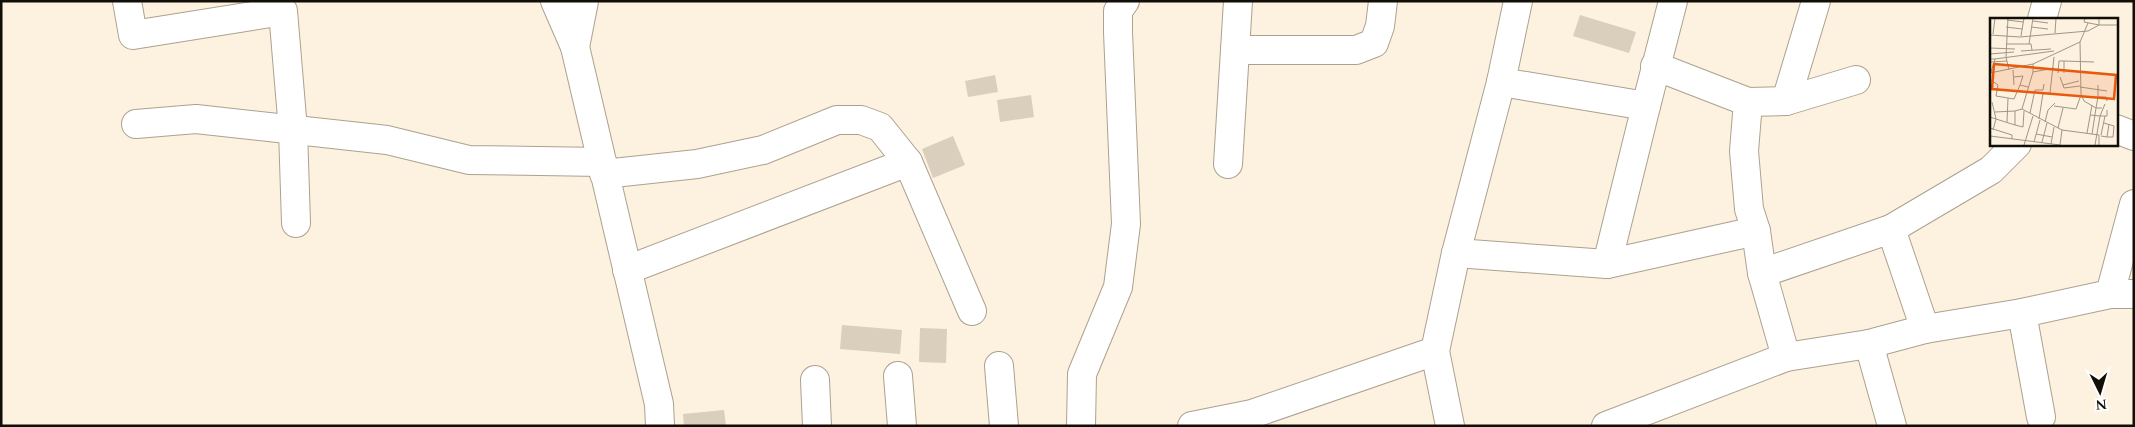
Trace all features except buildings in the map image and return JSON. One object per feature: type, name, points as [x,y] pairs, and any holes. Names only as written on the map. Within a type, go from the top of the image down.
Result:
[{"type":"street","points":[[126,1],[133,35],[283,6],[294,130],[296,224]]},
{"type":"street","points":[[555,1],[575,47],[659,404],[660,426]]},
{"type":"street","points":[[575,47],[584,1]]},
{"type":"street","points":[[1081,426],[1082,374],[1118,287],[1126,224],[1118,32],[1118,11],[1125,1]]},
{"type":"street","points":[[1228,164],[1238,1]]},
{"type":"street","points":[[1235,50],[1356,50],[1374,43],[1380,26],[1384,1]]},
{"type":"street","points":[[1450,426],[1435,351],[1456,253],[1501,82],[1518,1]]},
{"type":"street","points":[[1607,264],[1655,66],[1673,1]]},
{"type":"street","points":[[1786,101],[1816,1]]},
{"type":"street","points":[[2042,18],[2047,1]]},
{"type":"street","points":[[1655,66],[1748,102],[1786,101],[1856,80]]},
{"type":"street","points":[[1501,82],[1646,106]]},
{"type":"street","points":[[1748,102],[1744,151],[1749,209],[1756,231],[1762,273],[1786,357]]},
{"type":"street","points":[[136,124],[196,119],[387,140],[469,160],[603,168],[697,164],[763,150],[837,120],[861,120],[880,127],[908,162],[972,311]]},
{"type":"street","points":[[2118,129],[2134,136]]},
{"type":"street","points":[[1762,273],[1891,229],[1990,170],[2016,145]]},
{"type":"street","points":[[627,270],[908,162]]},
{"type":"street","points":[[1606,426],[1786,357],[1869,344],[1925,329],[2122,294],[2134,204]]},
{"type":"street","points":[[1891,229],[1925,329]]},
{"type":"street","points":[[1456,253],[1607,264],[1756,231]]},
{"type":"street","points":[[2022,313],[2042,417]]},
{"type":"street","points":[[1869,344],[1892,426]]},
{"type":"street","points":[[1192,426],[1252,414],[1435,351]]},
{"type":"street","points":[[998,366],[1004,426]]},
{"type":"street","points":[[898,376],[902,426]]},
{"type":"street","points":[[815,380],[817,426]]}]
